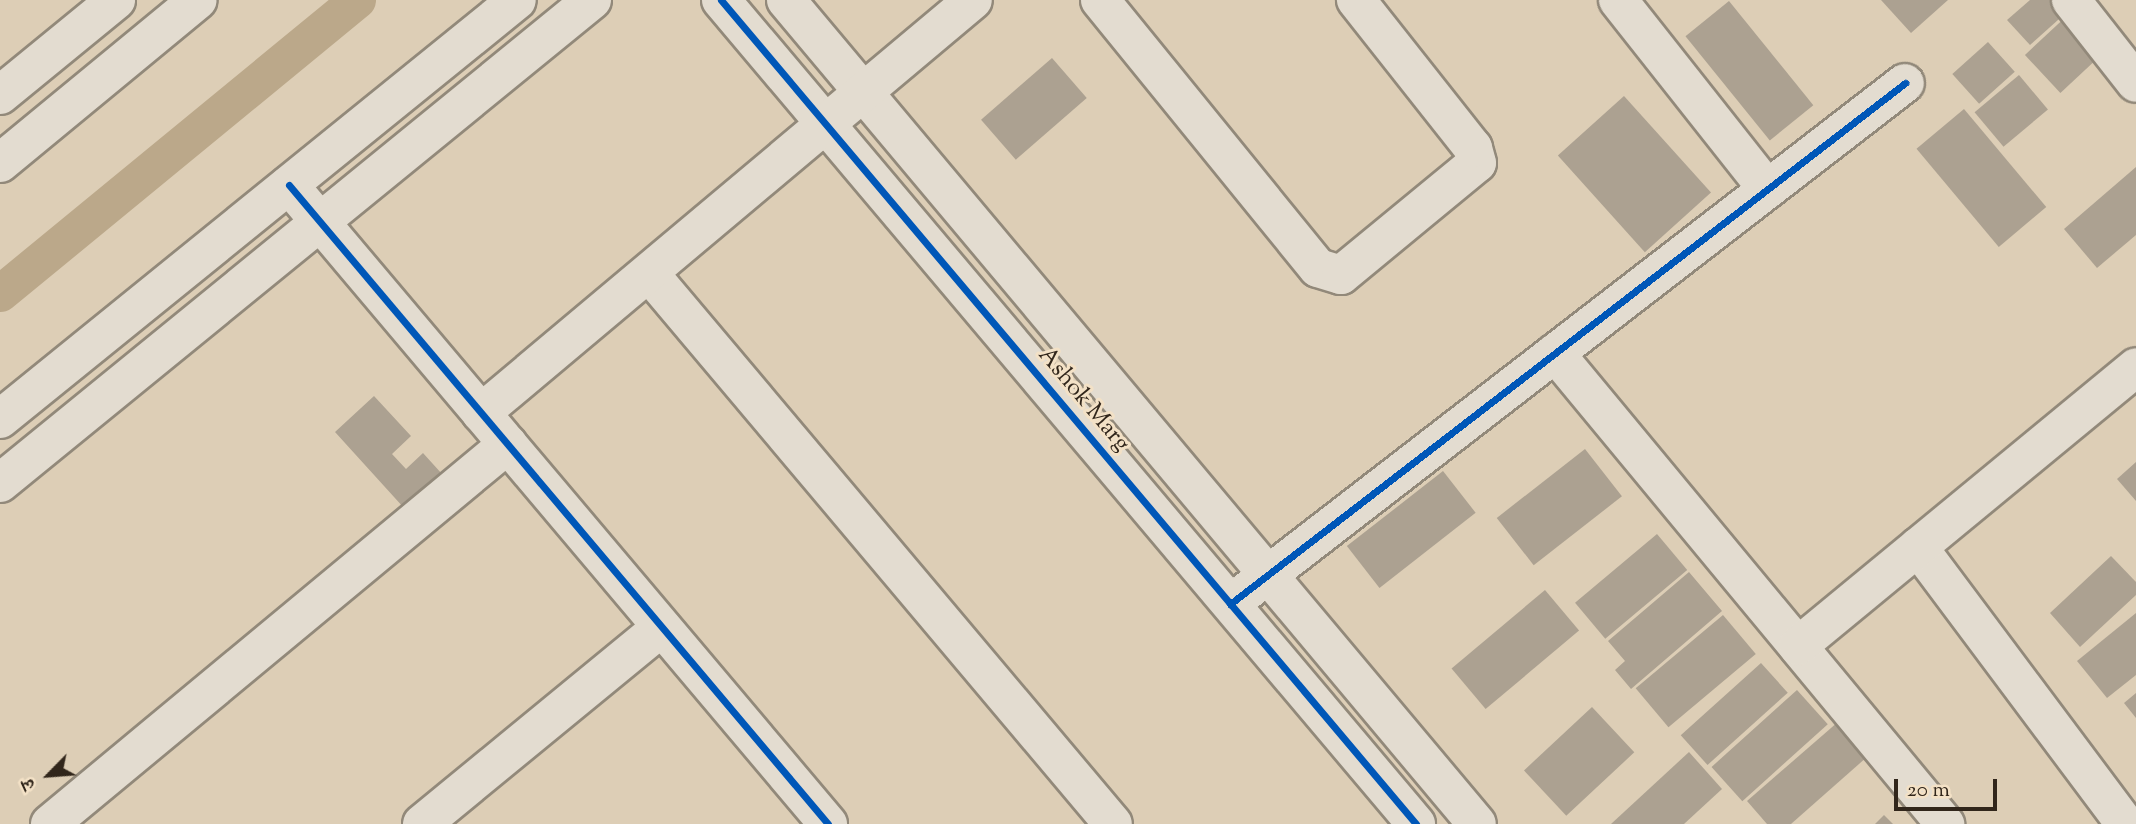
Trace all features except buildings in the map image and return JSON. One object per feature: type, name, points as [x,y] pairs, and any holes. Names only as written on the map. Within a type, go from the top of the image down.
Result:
[{"type":"street","points":[[0,95],[116,0]]},
{"type":"street","points":[[0,163],[198,0]]},
{"type":"street","points":[[0,419],[517,0]]},
{"type":"street","points":[[0,483],[592,0]]},
{"type":"street","name":"Ashok Marg","points":[[721,0],[1416,824]]},
{"type":"street","name":"Ashok Marg","points":[[786,0],[1477,824]]},
{"type":"street","points":[[481,413],[973,0]]},
{"type":"street","points":[[1100,0],[1318,268],[1341,275],[1477,163],[1473,148],[1356,0]]},
{"type":"street","points":[[1618,0],[1767,189]]},
{"type":"street","points":[[2071,0],[2136,83]]},
{"type":"street","points":[[1230,604],[1905,82]]},
{"type":"street","points":[[289,185],[662,627],[811,818]]},
{"type":"street","points":[[649,273],[1113,824]]},
{"type":"street","points":[[1555,353],[1945,824]]},
{"type":"street","points":[[1798,646],[2136,367]]},
{"type":"street","points":[[50,824],[508,444]]},
{"type":"street","points":[[1918,547],[2125,824]]},
{"type":"street","points":[[422,824],[662,627]]},
{"type":"waterway","points":[[0,293],[357,0]]},
{"type":"cycle path","points":[[721,0],[1416,824]]},
{"type":"cycle path","points":[[1230,604],[1905,83]]},
{"type":"cycle path","points":[[289,185],[828,824]]}]
